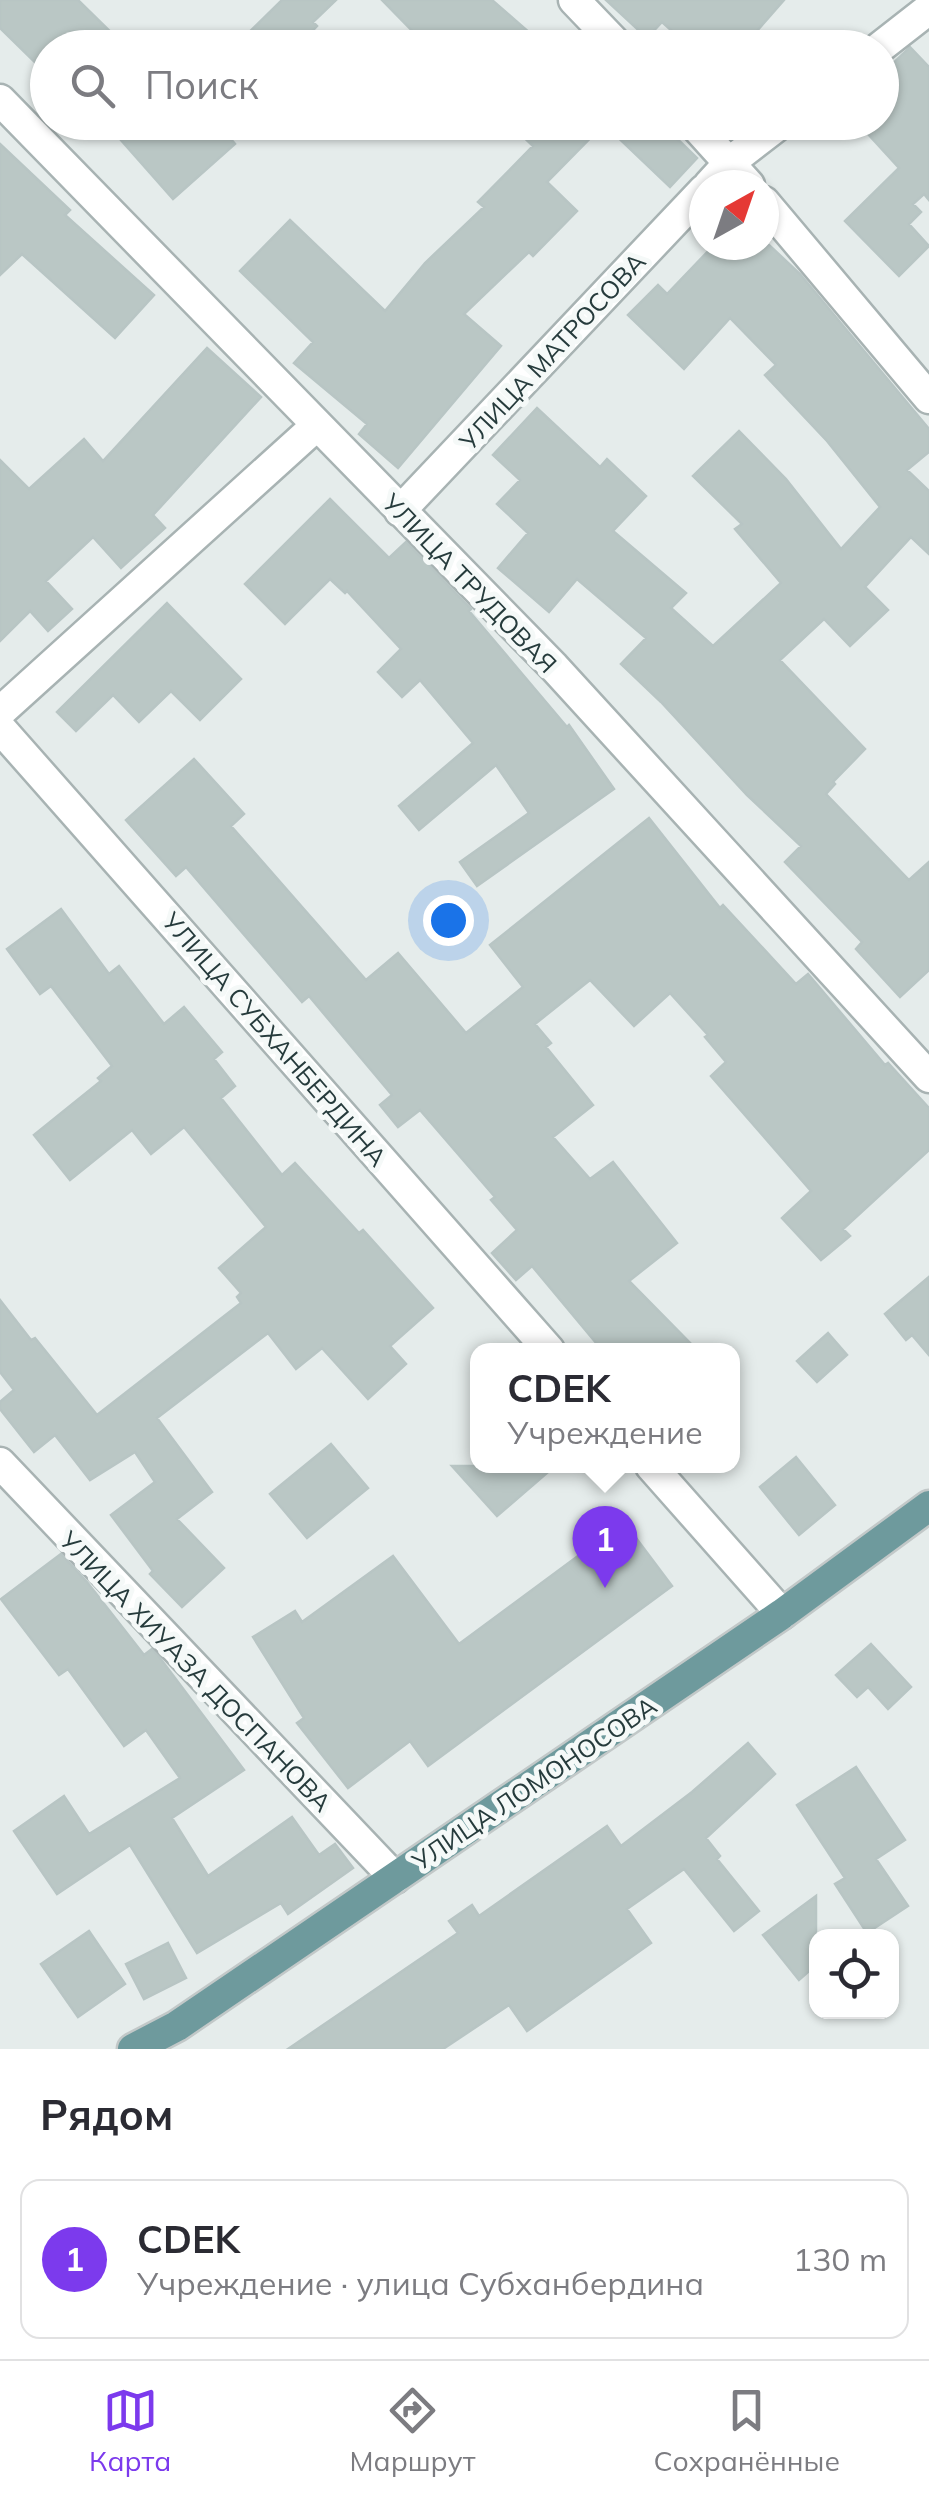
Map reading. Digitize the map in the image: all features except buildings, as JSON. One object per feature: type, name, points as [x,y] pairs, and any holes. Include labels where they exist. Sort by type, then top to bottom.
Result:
[{"type":"main road","name":"УЛИЦА ЛОМОНОСОВА","points":[[133,2049],[177,2026],[395,1878],[782,1614],[929,1506]]},
{"type":"street","points":[[574,0],[603,30]]},
{"type":"street","points":[[899,32],[929,8]]},
{"type":"street","name":"УЛИЦА ТРУДОВАЯ","points":[[0,100],[30,131]]},
{"type":"street","name":"УЛИЦА ТРУДОВАЯ","points":[[39,140],[554,667],[929,1077]]},
{"type":"street","points":[[709,140],[736,170]]},
{"type":"street","name":"УЛИЦА МАТРОСОВА","points":[[743,170],[767,140]]},
{"type":"street","name":"УЛИЦА МАТРОСОВА","points":[[400,511],[689,206]]},
{"type":"street","points":[[779,220],[929,398]]},
{"type":"street","points":[[0,712],[316,426]]},
{"type":"street","name":"УЛИЦА СУБХАНБЕРДИНА","points":[[0,728],[543,1343]]},
{"type":"street","name":"УЛИЦА ХИУАЗА ДОСПАНОВА","points":[[0,1463],[395,1878]]},
{"type":"street","points":[[656,1473],[782,1614]]},
{"type":"place","name":"CDEK","points":[[605,1588]]}]
